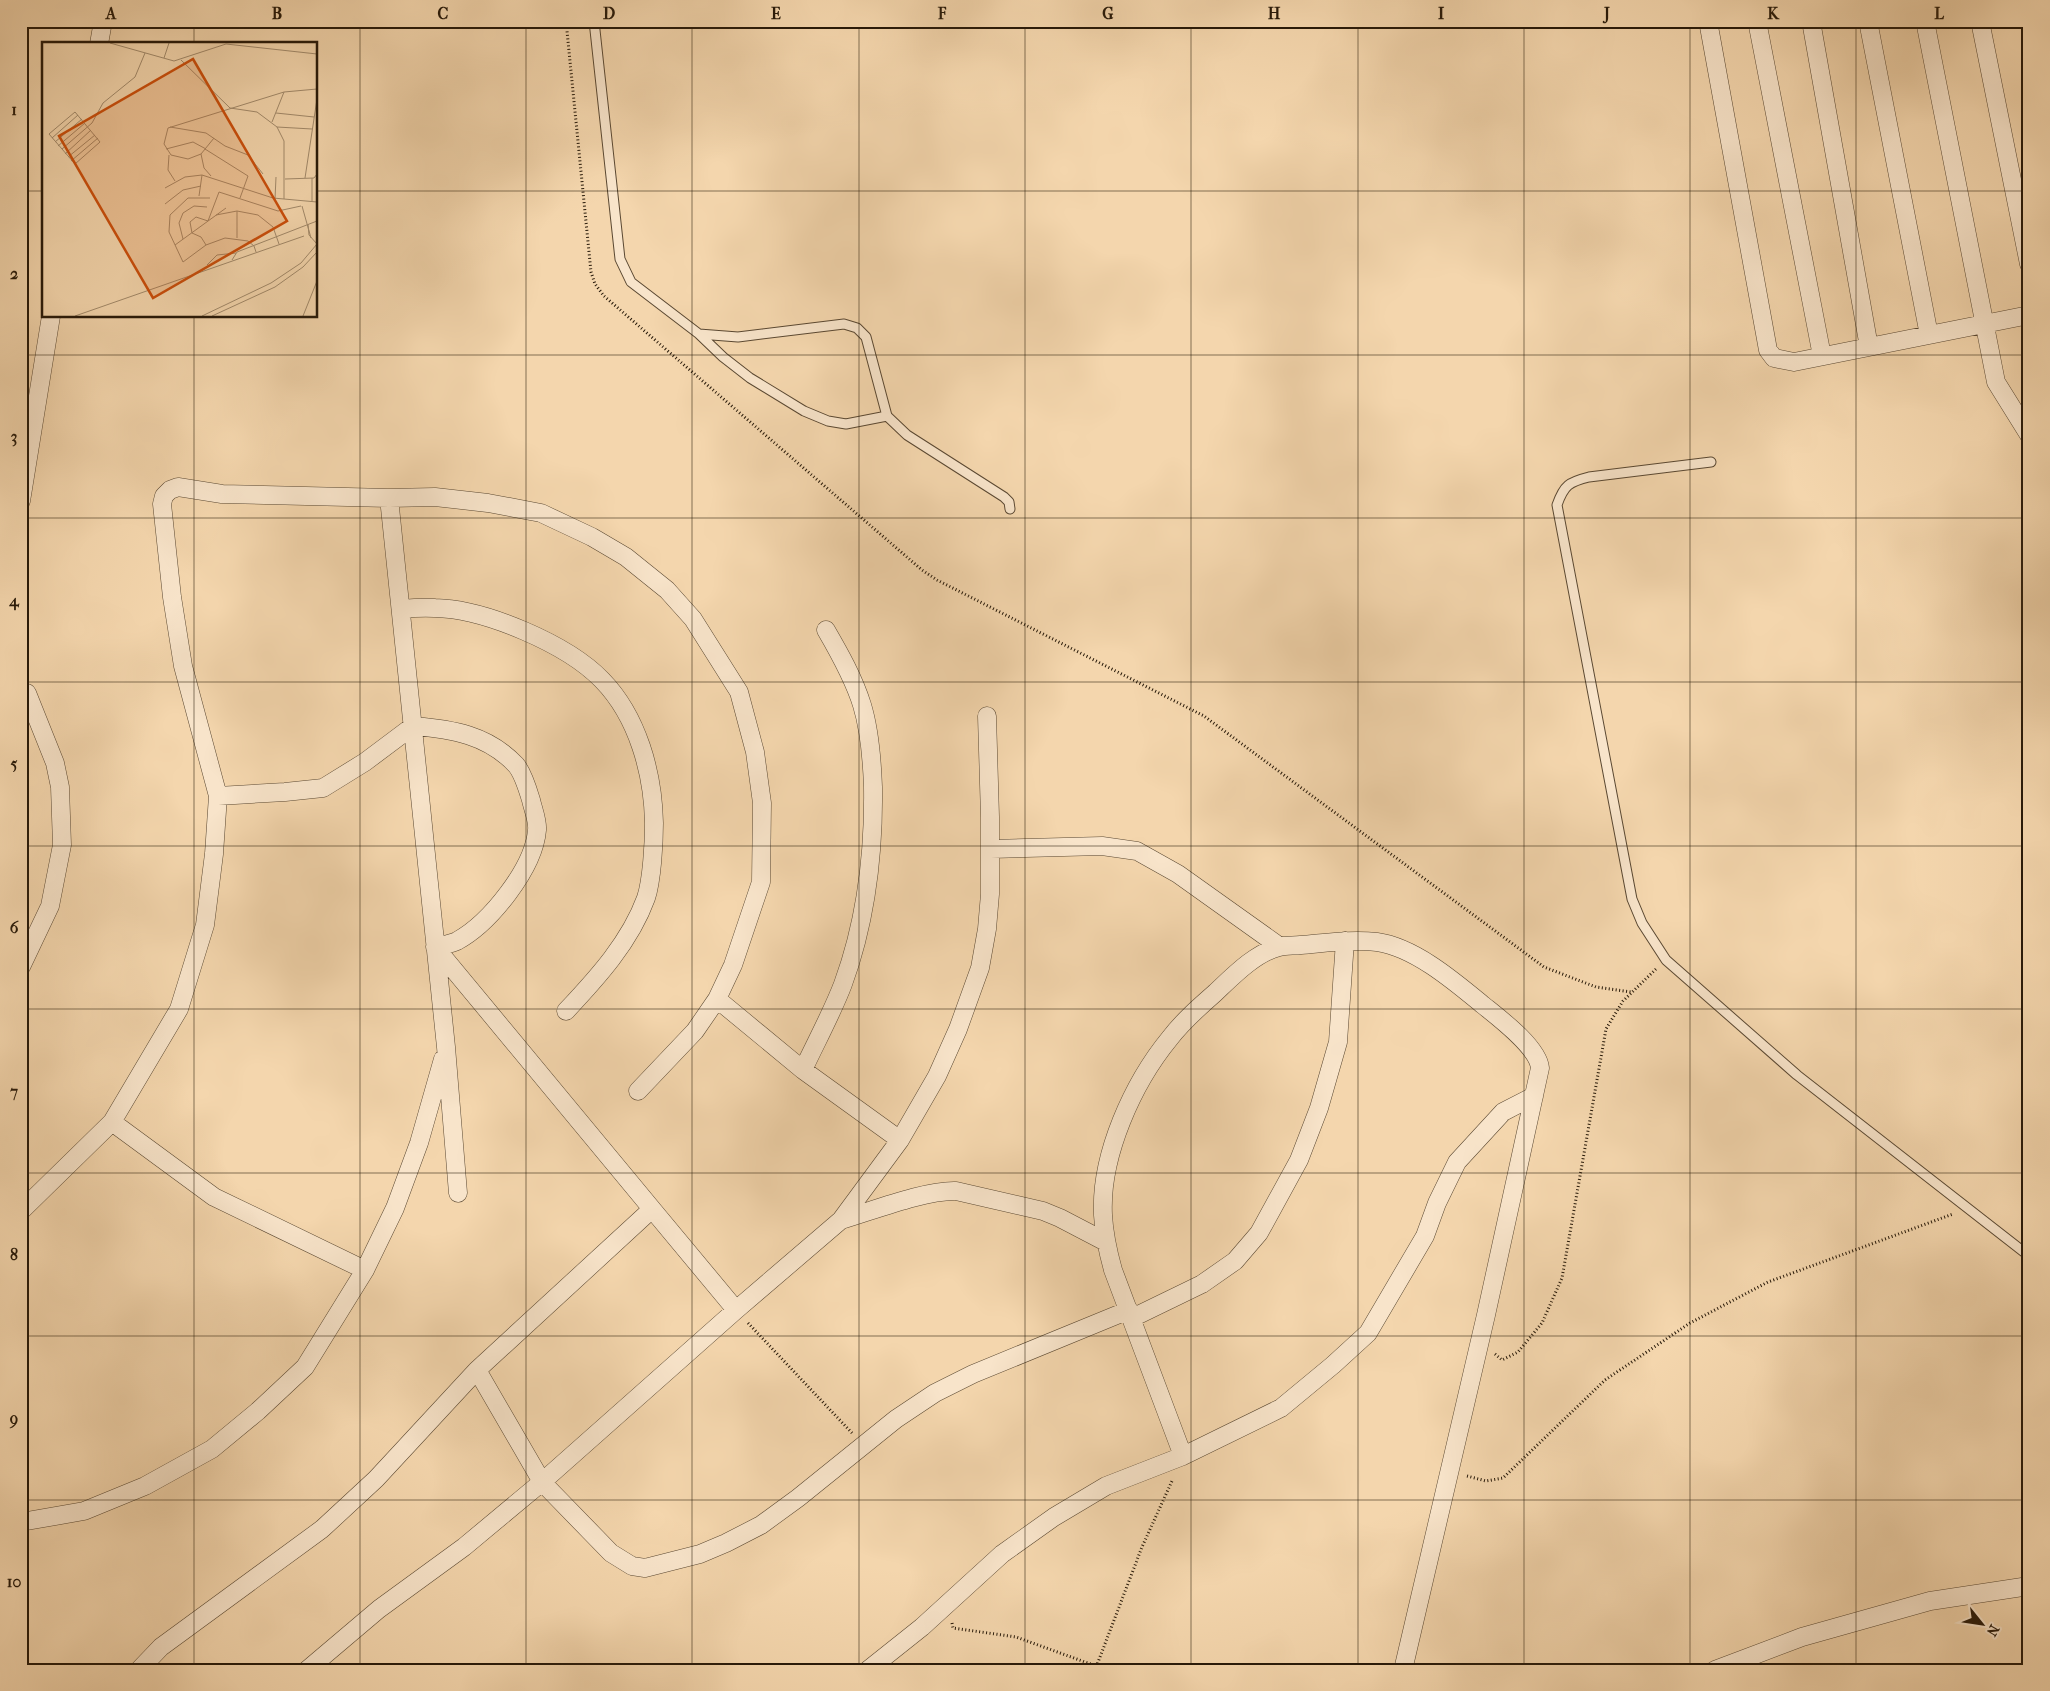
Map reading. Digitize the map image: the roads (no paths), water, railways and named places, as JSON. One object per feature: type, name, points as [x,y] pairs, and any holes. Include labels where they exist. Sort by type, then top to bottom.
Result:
[{"type":"street","points":[[99,42],[104,21]]},
{"type":"street","points":[[1708,21],[1768,350],[1774,358],[1794,362],[2029,315]]},
{"type":"street","points":[[1757,21],[1822,356]]},
{"type":"street","points":[[1811,21],[1869,347]]},
{"type":"street","points":[[1868,21],[1929,335]]},
{"type":"street","points":[[1925,21],[1996,382],[2029,435]]},
{"type":"street","points":[[1980,21],[2029,264]]},
{"type":"street","points":[[21,501],[51,318]]},
{"type":"street","points":[[21,1211],[112,1122],[179,1009],[205,925],[214,854],[218,796],[183,666],[171,588],[162,504],[164,496],[170,490],[178,487],[222,494],[389,498],[435,497],[488,503],[541,513],[592,537],[626,557],[667,590],[693,619],[738,692],[755,752],[762,803],[761,882],[733,965],[717,999],[695,1031],[638,1091]]},
{"type":"street","points":[[389,498],[446,1048],[458,1193]]},
{"type":"street","points":[[400,609],[436,608],[485,616],[530,633],[571,654],[602,680],[614,696],[625,711],[643,752],[653,798],[654,844],[646,897],[626,938],[598,978],[566,1011]]},
{"type":"street","points":[[803,1070],[842,985],[861,925],[870,876],[873,806],[872,755],[862,706],[850,673],[826,630]]},
{"type":"street","points":[[21,967],[50,906],[62,845],[60,787],[55,763],[27,693]]},
{"type":"street","points":[[307,1670],[378,1609],[464,1547],[542,1482],[736,1310],[841,1220],[900,1140],[937,1076],[958,1029],[980,968],[987,929],[991,850],[987,716]]},
{"type":"street","points":[[218,796],[323,788],[365,762],[413,726],[446,728],[471,735],[495,747],[518,766],[529,793],[537,829],[530,854],[516,882],[500,904],[474,930],[456,941],[435,947]]},
{"type":"street","points":[[991,850],[1102,846],[1137,851],[1178,874],[1279,946]]},
{"type":"street","points":[[477,1370],[542,1482],[611,1553],[632,1566],[645,1568],[700,1554],[726,1543],[761,1525],[903,1415],[935,1393],[955,1382],[1202,1284],[1235,1261],[1260,1232],[1299,1160],[1319,1108],[1338,1042],[1345,941]]},
{"type":"street","points":[[1183,1456],[1113,1270],[1106,1242],[1103,1214],[1109,1162],[1120,1128],[1141,1079],[1170,1037],[1188,1017],[1263,953],[1279,946],[1345,941],[1378,942],[1406,951],[1466,991],[1495,1015],[1536,1055],[1540,1068],[1480,1341],[1403,1670]]},
{"type":"street","points":[[435,947],[736,1310]]},
{"type":"street","points":[[717,999],[803,1070],[900,1140]]},
{"type":"street","points":[[21,1522],[84,1512],[145,1486],[212,1449],[258,1411],[304,1367],[365,1270],[395,1208],[419,1143],[446,1048]]},
{"type":"street","points":[[868,1670],[899,1647],[947,1606],[1002,1554],[1054,1517],[1106,1486],[1183,1456],[1281,1408],[1368,1333],[1425,1236],[1437,1203],[1457,1162],[1503,1112],[1534,1096]]},
{"type":"street","points":[[112,1122],[214,1197],[365,1270]]},
{"type":"street","points":[[841,1220],[912,1199],[946,1191],[956,1191],[1043,1211],[1106,1242]]},
{"type":"street","points":[[139,1670],[161,1647],[322,1529],[376,1479],[477,1370],[652,1209]]},
{"type":"street","points":[[1715,1670],[1802,1637],[1930,1601],[2029,1586]]},
{"type":"lane","points":[[594,21],[620,259],[631,282],[700,334],[723,357],[750,378],[804,412],[828,421],[846,424],[887,416]]},
{"type":"lane","points":[[700,334],[738,337],[844,324],[857,328],[866,337],[887,416],[908,435],[1004,497],[1009,502],[1010,509]]},
{"type":"lane","points":[[1711,462],[1589,477],[1572,481],[1561,494],[1557,505],[1632,899],[1642,923],[1666,960],[1797,1075],[2029,1256]]}]
